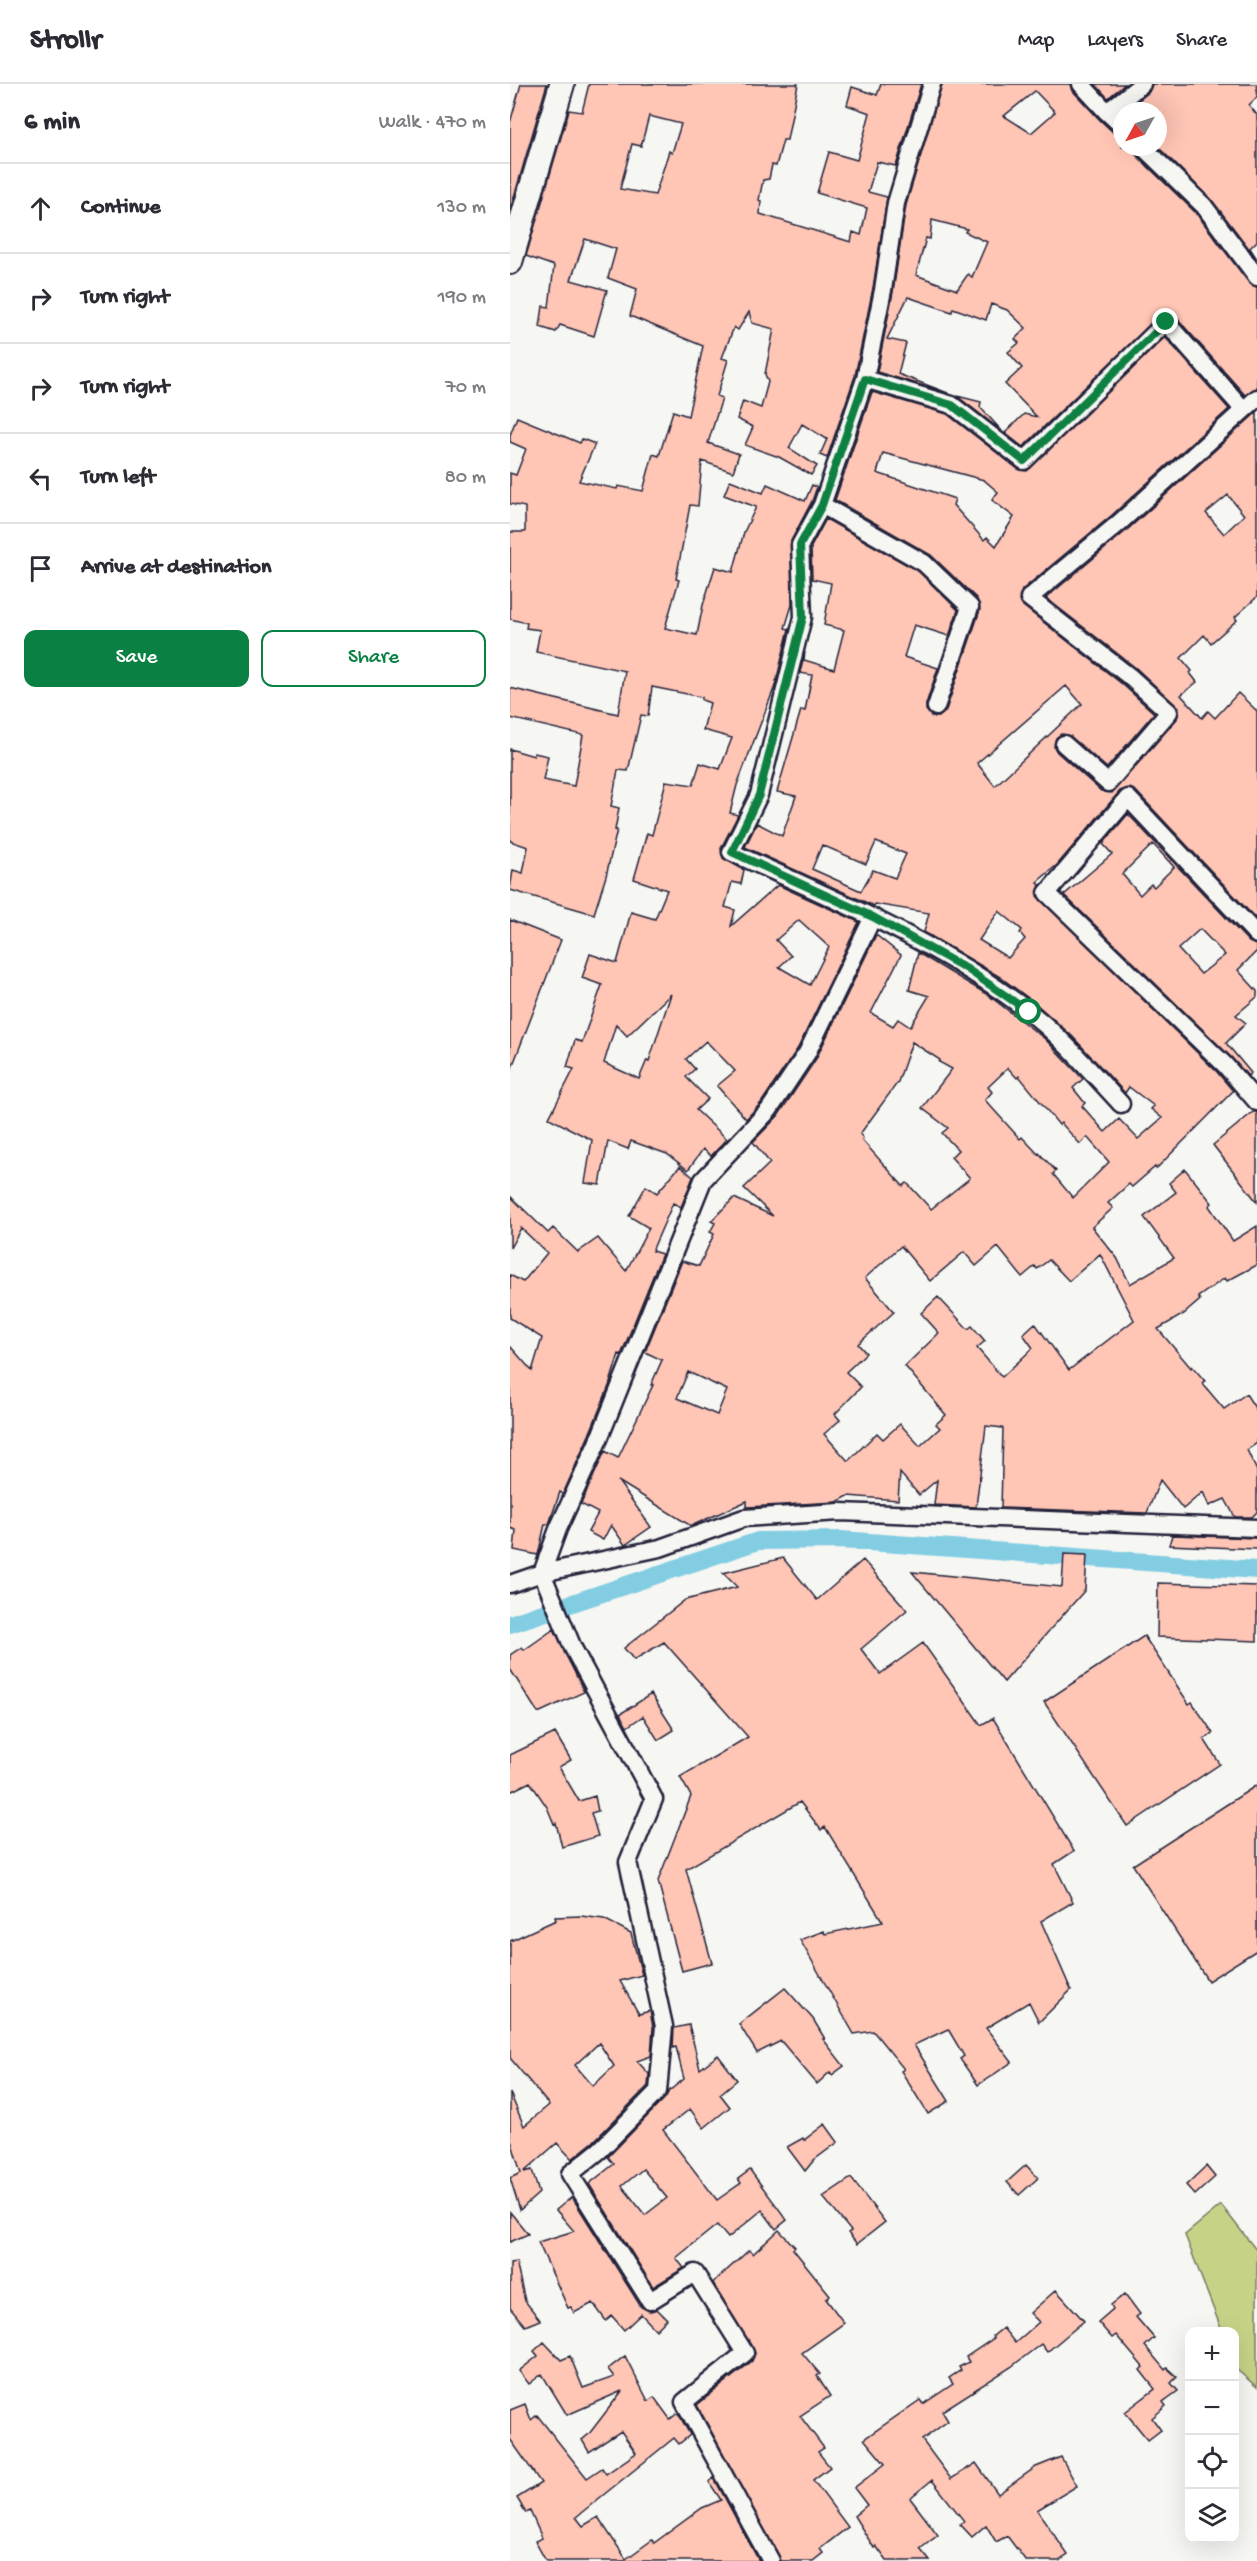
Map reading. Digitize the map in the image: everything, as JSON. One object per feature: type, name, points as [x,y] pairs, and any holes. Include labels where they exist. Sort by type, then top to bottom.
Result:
[{"type":"street","points":[[510,262],[562,84]]},
{"type":"street","points":[[932,84],[896,203],[883,290],[865,379],[822,505],[800,545],[803,617],[759,795],[732,852],[873,917],[967,969],[1029,1012],[1121,1104]]},
{"type":"street","points":[[1081,84],[1113,118]]},
{"type":"street","points":[[1107,112],[1142,84]]},
{"type":"street","points":[[1152,156],[1204,206],[1257,277]]},
{"type":"street","points":[[865,379],[952,405],[1024,461],[1166,322],[1243,409]]},
{"type":"street","points":[[1064,744],[1108,783],[1169,712],[1129,676],[1029,598],[1119,523],[1257,398]]},
{"type":"street","points":[[822,505],[924,563],[970,608],[936,707]]},
{"type":"street","points":[[1257,935],[1128,798],[1047,893],[1225,1065],[1257,1102]]},
{"type":"street","points":[[771,2561],[684,2402],[745,2353],[695,2273],[650,2301],[570,2174],[600,2150],[658,2091],[664,2026],[628,1862],[654,1799],[573,1648],[542,1573],[558,1529],[599,1439],[703,1180],[769,1110],[807,1053],[873,917]]},
{"type":"street","points":[[510,1584],[542,1573],[660,1548],[744,1518],[771,1515],[840,1512],[1257,1528]]},
{"type":"green space","points":[[1221,2205],[1257,2251],[1257,2387],[1239,2372],[1239,2327],[1220,2327],[1185,2235]]},
{"type":"building","points":[[521,84],[547,84],[510,211],[510,123]]},
{"type":"building","points":[[589,84],[798,84],[787,140],[783,140],[776,166],[772,165],[769,179],[763,180],[759,200],[761,201],[760,214],[851,242],[853,232],[861,235],[867,208],[817,193],[829,152],[857,160],[870,113],[847,105],[852,87],[877,95],[881,84],[921,84],[896,166],[877,162],[868,192],[887,197],[873,288],[855,376],[827,458],[820,455],[827,439],[802,424],[789,448],[817,466],[811,475],[779,457],[745,445],[753,427],[737,419],[743,401],[761,408],[768,382],[765,374],[774,329],[752,323],[749,312],[738,330],[734,327],[722,358],[728,360],[717,396],[722,398],[708,443],[739,454],[733,472],[702,461],[698,506],[690,505],[676,579],[679,580],[665,628],[697,635],[703,605],[715,567],[733,572],[744,532],[756,507],[724,495],[730,480],[763,493],[767,484],[805,501],[812,485],[817,487],[791,541],[792,605],[785,628],[789,629],[775,686],[737,785],[730,813],[738,815],[721,848],[723,858],[744,870],[741,884],[732,882],[725,907],[735,910],[731,926],[778,885],[859,922],[798,1048],[761,1103],[746,1119],[717,1086],[735,1071],[706,1041],[686,1059],[695,1069],[686,1077],[708,1099],[696,1110],[727,1139],[711,1156],[703,1149],[688,1170],[667,1154],[631,1141],[628,1149],[608,1141],[600,1185],[585,1183],[592,1140],[549,1118],[574,1069],[567,1067],[575,1040],[582,1042],[602,985],[582,978],[590,954],[617,963],[631,912],[655,919],[667,890],[634,879],[647,833],[652,835],[666,781],[693,785],[700,763],[720,769],[732,738],[703,730],[710,703],[702,700],[702,697],[652,687],[648,716],[641,715],[628,771],[618,770],[611,806],[619,808],[615,830],[617,830],[594,914],[510,890],[513,870],[523,873],[528,847],[510,841],[510,749],[534,756],[534,753],[548,756],[543,780],[574,786],[583,735],[510,718],[510,688],[618,714],[625,671],[536,652],[540,630],[526,628],[527,623],[510,619],[510,532],[525,532],[525,507],[510,504],[510,473],[516,475],[526,449],[510,442],[510,435],[517,417],[580,443],[582,439],[595,444],[579,481],[617,489],[618,486],[643,491],[653,454],[659,456],[673,411],[688,416],[703,346],[630,316],[637,289],[608,278],[616,249],[585,239],[571,280],[607,290],[594,336],[560,325],[556,332],[540,327],[543,306],[549,307],[554,266],[526,256],[569,110],[582,112]],"holes":[[[649,116],[681,124],[672,153],[669,151],[655,195],[620,189],[632,144],[641,146]],[[799,920],[829,947],[810,985],[779,967],[791,956],[776,940]],[[671,994],[649,1061],[647,1060],[639,1079],[604,1063],[616,1024],[627,1036]]]},
{"type":"building","points":[[942,84],[1071,84],[1073,91],[1113,132],[1113,156],[1137,156],[1196,213],[1249,283],[1257,287],[1257,388],[1245,395],[1174,315],[1163,312],[1023,447],[1005,433],[1024,414],[1037,417],[1005,384],[1022,368],[1008,352],[1019,343],[1015,339],[1026,328],[1007,310],[991,304],[986,320],[953,308],[952,312],[908,297],[887,339],[906,343],[898,374],[948,393],[877,372],[893,292],[906,205]],"holes":[[[1035,91],[1055,112],[1031,133],[1004,116]],[[932,220],[967,229],[965,232],[987,242],[972,277],[968,274],[957,290],[916,275],[926,238],[930,239]]]},
{"type":"building","points":[[1095,84],[1125,84],[1108,98]]},
{"type":"building","points":[[1152,84],[1257,84],[1257,97],[1249,105],[1257,115],[1257,241],[1250,248],[1257,259],[1211,199],[1167,156],[1167,102],[1136,102],[1149,92]]},
{"type":"building","points":[[1165,337],[1229,409],[1112,515],[1022,590],[1019,601],[1023,606],[1122,684],[1154,713],[1107,768],[1070,736],[1061,734],[1056,738],[1054,747],[1057,752],[1101,791],[1112,793],[1177,719],[1179,708],[1136,668],[1046,598],[1126,531],[1257,412],[1257,597],[1235,617],[1237,620],[1211,643],[1204,635],[1181,658],[1192,671],[1190,673],[1197,682],[1181,695],[1202,718],[1208,711],[1215,718],[1238,693],[1257,711],[1257,920],[1136,791],[1130,788],[1120,791],[1057,865],[1037,882],[1040,885],[1037,896],[1217,1072],[1233,1091],[1156,1169],[1155,1167],[1132,1187],[1129,1184],[1108,1203],[1113,1208],[1092,1227],[1117,1258],[1130,1284],[1174,1258],[1144,1217],[1176,1192],[1169,1183],[1185,1169],[1212,1203],[1209,1206],[1233,1241],[1257,1226],[1257,1265],[1227,1281],[1225,1278],[1198,1297],[1200,1300],[1184,1314],[1158,1329],[1205,1381],[1202,1383],[1224,1409],[1246,1394],[1257,1411],[1257,1443],[1247,1450],[1257,1471],[1257,1512],[1252,1517],[1235,1517],[1225,1499],[1209,1506],[1203,1492],[1183,1509],[1160,1480],[1147,1513],[1001,1508],[1003,1428],[986,1426],[976,1507],[934,1505],[937,1480],[919,1495],[900,1473],[898,1500],[848,1496],[837,1502],[747,1507],[747,1501],[691,1526],[618,1481],[651,1527],[625,1545],[611,1525],[603,1540],[588,1532],[598,1513],[581,1504],[605,1451],[618,1458],[653,1385],[651,1385],[662,1360],[645,1352],[682,1261],[699,1266],[714,1234],[710,1232],[715,1223],[711,1221],[734,1198],[773,1216],[744,1188],[770,1163],[753,1142],[778,1116],[816,1059],[876,935],[901,955],[871,1013],[893,1026],[898,1019],[910,1027],[929,996],[909,990],[918,953],[988,995],[1045,1039],[1083,1079],[1073,1088],[1085,1103],[1082,1106],[1105,1132],[1119,1119],[1138,1139],[1162,1118],[1151,1109],[1154,1106],[1129,1087],[1125,1093],[1072,1036],[1035,1003],[1000,977],[924,932],[929,913],[875,904],[874,906],[745,847],[757,823],[782,836],[796,796],[777,792],[801,710],[805,711],[812,675],[800,673],[805,652],[804,660],[834,669],[844,630],[824,625],[831,583],[812,579],[811,547],[826,519],[918,571],[958,610],[949,636],[914,625],[904,657],[938,668],[926,704],[926,710],[932,717],[939,717],[946,710],[980,610],[977,599],[931,555],[835,500],[872,392],[947,414],[1018,469],[1027,471]],"holes":[[[883,453],[984,480],[998,492],[992,500],[1014,517],[996,546],[987,537],[984,540],[953,505],[955,499],[877,473]],[[1228,495],[1244,515],[1224,534],[1206,513]],[[1066,686],[1082,704],[995,786],[977,763]],[[876,842],[906,854],[895,878],[873,870],[861,891],[812,869],[822,845],[866,864]],[[999,911],[1022,930],[1020,933],[1025,939],[1008,958],[979,940]],[[912,1042],[952,1069],[922,1108],[948,1128],[942,1133],[958,1150],[951,1157],[970,1178],[931,1209],[907,1183],[903,1186],[862,1140],[860,1134],[898,1082]],[[1008,1068],[1017,1078],[1019,1076],[1059,1125],[1061,1123],[1080,1144],[1087,1137],[1109,1162],[1073,1198],[1053,1174],[1056,1171],[1022,1137],[1020,1139],[985,1100],[992,1092],[988,1087]],[[901,1246],[930,1281],[964,1252],[976,1266],[998,1247],[1022,1277],[1035,1266],[1037,1269],[1049,1260],[1069,1281],[1100,1254],[1134,1320],[1069,1370],[1035,1323],[1023,1334],[1033,1348],[1002,1377],[977,1348],[985,1341],[972,1326],[968,1329],[938,1297],[921,1313],[939,1333],[905,1366],[946,1415],[936,1424],[940,1428],[920,1446],[900,1424],[883,1439],[877,1433],[848,1461],[824,1434],[840,1420],[835,1414],[861,1387],[846,1372],[866,1353],[858,1344],[894,1312],[865,1278]],[[688,1372],[727,1390],[717,1415],[677,1398]]]},
{"type":"building","points":[[957,396],[981,402],[980,407],[1002,431]]},
{"type":"building","points":[[1128,814],[1249,942],[1257,945],[1257,951],[1238,970],[1257,991],[1257,997],[1236,1015],[1246,1023],[1226,1043],[1251,1073],[1248,1076],[1064,895],[1112,854],[1103,844]],"holes":[[[1153,844],[1174,867],[1154,887],[1151,884],[1140,895],[1122,874]],[[1200,929],[1225,955],[1201,974],[1178,949]]]},
{"type":"building","points":[[510,920],[561,940],[511,1070],[510,1070]]},
{"type":"building","points":[[1253,1112],[1257,1112],[1257,1202],[1213,1145]]},
{"type":"building","points":[[680,1166],[693,1177],[681,1207],[673,1203],[652,1251],[662,1254],[621,1355],[619,1354],[589,1435],[563,1494],[560,1492],[549,1524],[545,1524],[538,1555],[514,1550],[516,1530],[510,1528],[510,1346],[532,1371],[542,1338],[510,1318],[510,1275],[523,1282],[547,1253],[521,1228],[510,1248],[510,1196],[548,1233],[553,1228],[578,1252],[598,1238],[626,1271],[649,1228],[629,1216],[646,1186],[657,1193]]},
{"type":"building","points":[[1172,1535],[1257,1538],[1257,1549],[1169,1545]]},
{"type":"building","points":[[1064,1554],[1087,1555],[1085,1590],[1004,1682],[912,1572],[1062,1587]]},
{"type":"building","points":[[783,1558],[817,1600],[863,1560],[907,1610],[861,1649],[880,1674],[923,1643],[981,1725],[993,1718],[1074,1851],[1054,1864],[1073,1902],[1041,1921],[1071,1990],[1039,2022],[1029,2002],[986,2028],[1012,2062],[978,2085],[960,2059],[964,2056],[948,2029],[914,2045],[949,2101],[928,2114],[901,2071],[904,2069],[873,2031],[854,2034],[800,1940],[824,1931],[825,1934],[883,1922],[825,1827],[821,1830],[800,1802],[686,1869],[712,1963],[682,1971],[658,1881],[691,1796],[680,1777],[748,1737],[664,1642],[634,1660],[624,1648],[685,1600],[737,1587],[723,1573]]},
{"type":"building","points":[[1158,1583],[1257,1586],[1257,1641],[1157,1637]]},
{"type":"building","points":[[554,1629],[584,1692],[538,1713],[510,1669],[510,1655],[522,1647],[524,1650]]},
{"type":"building","points":[[1144,1636],[1189,1704],[1192,1702],[1213,1733],[1204,1739],[1220,1764],[1127,1826],[1044,1702]]},
{"type":"building","points":[[651,1694],[674,1730],[658,1740],[643,1716],[627,1727],[620,1714]]},
{"type":"building","points":[[555,1733],[571,1760],[559,1767],[579,1801],[595,1796],[598,1811],[591,1813],[598,1836],[562,1847],[556,1823],[554,1824],[547,1807],[530,1782],[510,1792],[510,1755]]},
{"type":"building","points":[[1257,1785],[1257,1950],[1208,1981],[1133,1865]]},
{"type":"building","points":[[581,1916],[604,1919],[631,1933],[642,1975],[620,1981],[639,2014],[650,2011],[653,2027],[651,2056],[637,2061],[649,2074],[648,2086],[593,2142],[572,2159],[557,2143],[524,2172],[532,2170],[539,2193],[520,2210],[510,2178],[521,2173],[510,2137],[510,2093],[524,2126],[549,2105],[510,2058],[510,1941],[556,1920],[555,1917]],"holes":[[[599,2043],[614,2066],[593,2086],[575,2065]]]},
{"type":"building","points":[[785,1988],[813,2019],[825,2039],[823,2039],[844,2066],[832,2075],[830,2072],[817,2084],[781,2041],[757,2053],[739,2024]]},
{"type":"building","points":[[689,2025],[700,2069],[718,2055],[737,2080],[720,2094],[730,2107],[704,2128],[690,2109],[663,2130],[717,2200],[741,2183],[738,2179],[750,2170],[787,2220],[776,2229],[762,2210],[728,2238],[717,2225],[676,2258],[684,2268],[653,2287],[589,2184],[614,2164],[608,2157],[665,2098],[669,2091],[684,2079],[676,2047],[673,2048],[674,2028]],"holes":[[[643,2169],[667,2198],[645,2215],[622,2186]]]},
{"type":"building","points":[[825,2124],[838,2142],[814,2160],[805,2171],[787,2147],[803,2138],[804,2140]]},
{"type":"building","points":[[1026,2165],[1038,2178],[1019,2195],[1007,2182]]},
{"type":"building","points":[[1206,2166],[1215,2177],[1195,2195],[1186,2185]]},
{"type":"building","points":[[851,2178],[885,2222],[857,2244],[848,2233],[851,2231],[823,2197]]},
{"type":"building","points":[[572,2197],[641,2307],[650,2311],[657,2309],[667,2319],[656,2330],[641,2314],[624,2330],[612,2316],[606,2321],[593,2303],[574,2313],[571,2307],[568,2308],[538,2242],[574,2231],[556,2210]]},
{"type":"building","points":[[510,2212],[528,2234],[510,2242]]},
{"type":"building","points":[[779,2230],[795,2247],[793,2249],[830,2295],[826,2299],[844,2323],[802,2353],[820,2374],[817,2376],[830,2396],[800,2416],[824,2448],[818,2452],[830,2467],[813,2480],[848,2527],[820,2549],[823,2553],[813,2561],[781,2561],[697,2405],[752,2361],[755,2353],[713,2283],[749,2250],[753,2254]]},
{"type":"building","points":[[516,2262],[525,2301],[540,2320],[525,2326],[510,2308],[510,2263]]},
{"type":"building","points":[[1056,2290],[1084,2321],[1047,2352],[1041,2344],[1011,2367],[942,2411],[948,2421],[922,2440],[951,2479],[976,2463],[998,2494],[1036,2467],[1061,2457],[1077,2486],[1037,2510],[1068,2555],[1059,2561],[1026,2561],[1007,2536],[996,2542],[986,2525],[972,2537],[960,2524],[964,2521],[932,2480],[910,2498],[938,2535],[920,2549],[930,2561],[887,2561],[876,2546],[874,2548],[854,2516],[867,2505],[854,2488],[885,2464],[864,2439],[920,2400],[923,2404],[953,2384],[949,2378],[961,2370],[959,2367],[969,2362],[966,2357],[994,2338],[993,2336],[1003,2328],[1015,2343],[1039,2322],[1030,2313]]},
{"type":"building","points":[[1125,2294],[1140,2314],[1136,2317],[1154,2338],[1145,2346],[1165,2370],[1167,2368],[1177,2377],[1171,2383],[1178,2391],[1163,2402],[1166,2406],[1152,2418],[1161,2430],[1148,2440],[1125,2412],[1155,2389],[1140,2370],[1143,2367],[1116,2335],[1112,2338],[1098,2322],[1113,2309],[1111,2305]]},
{"type":"building","points":[[544,2342],[561,2360],[570,2356],[583,2388],[614,2377],[608,2369],[625,2356],[648,2401],[654,2397],[670,2419],[678,2413],[690,2435],[679,2444],[674,2438],[576,2517],[583,2526],[598,2517],[626,2559],[652,2540],[654,2543],[702,2508],[721,2500],[709,2482],[714,2478],[759,2561],[546,2561],[535,2541],[542,2538],[530,2511],[526,2513],[517,2498],[541,2483],[510,2439],[510,2410],[525,2404],[531,2420],[537,2415],[587,2478],[602,2468],[606,2474],[636,2453],[621,2431],[589,2452],[582,2440],[622,2391],[567,2415],[542,2374],[529,2384],[519,2371],[538,2356],[534,2351]]},
{"type":"waterway","points":[[510,1624],[758,1541],[841,1540],[1257,1570]]},
{"type":"route","points":[[1029,1012],[967,969],[873,917],[732,852],[759,795],[803,617],[800,545],[822,505],[865,379],[952,405],[1024,461],[1166,322]]}]
